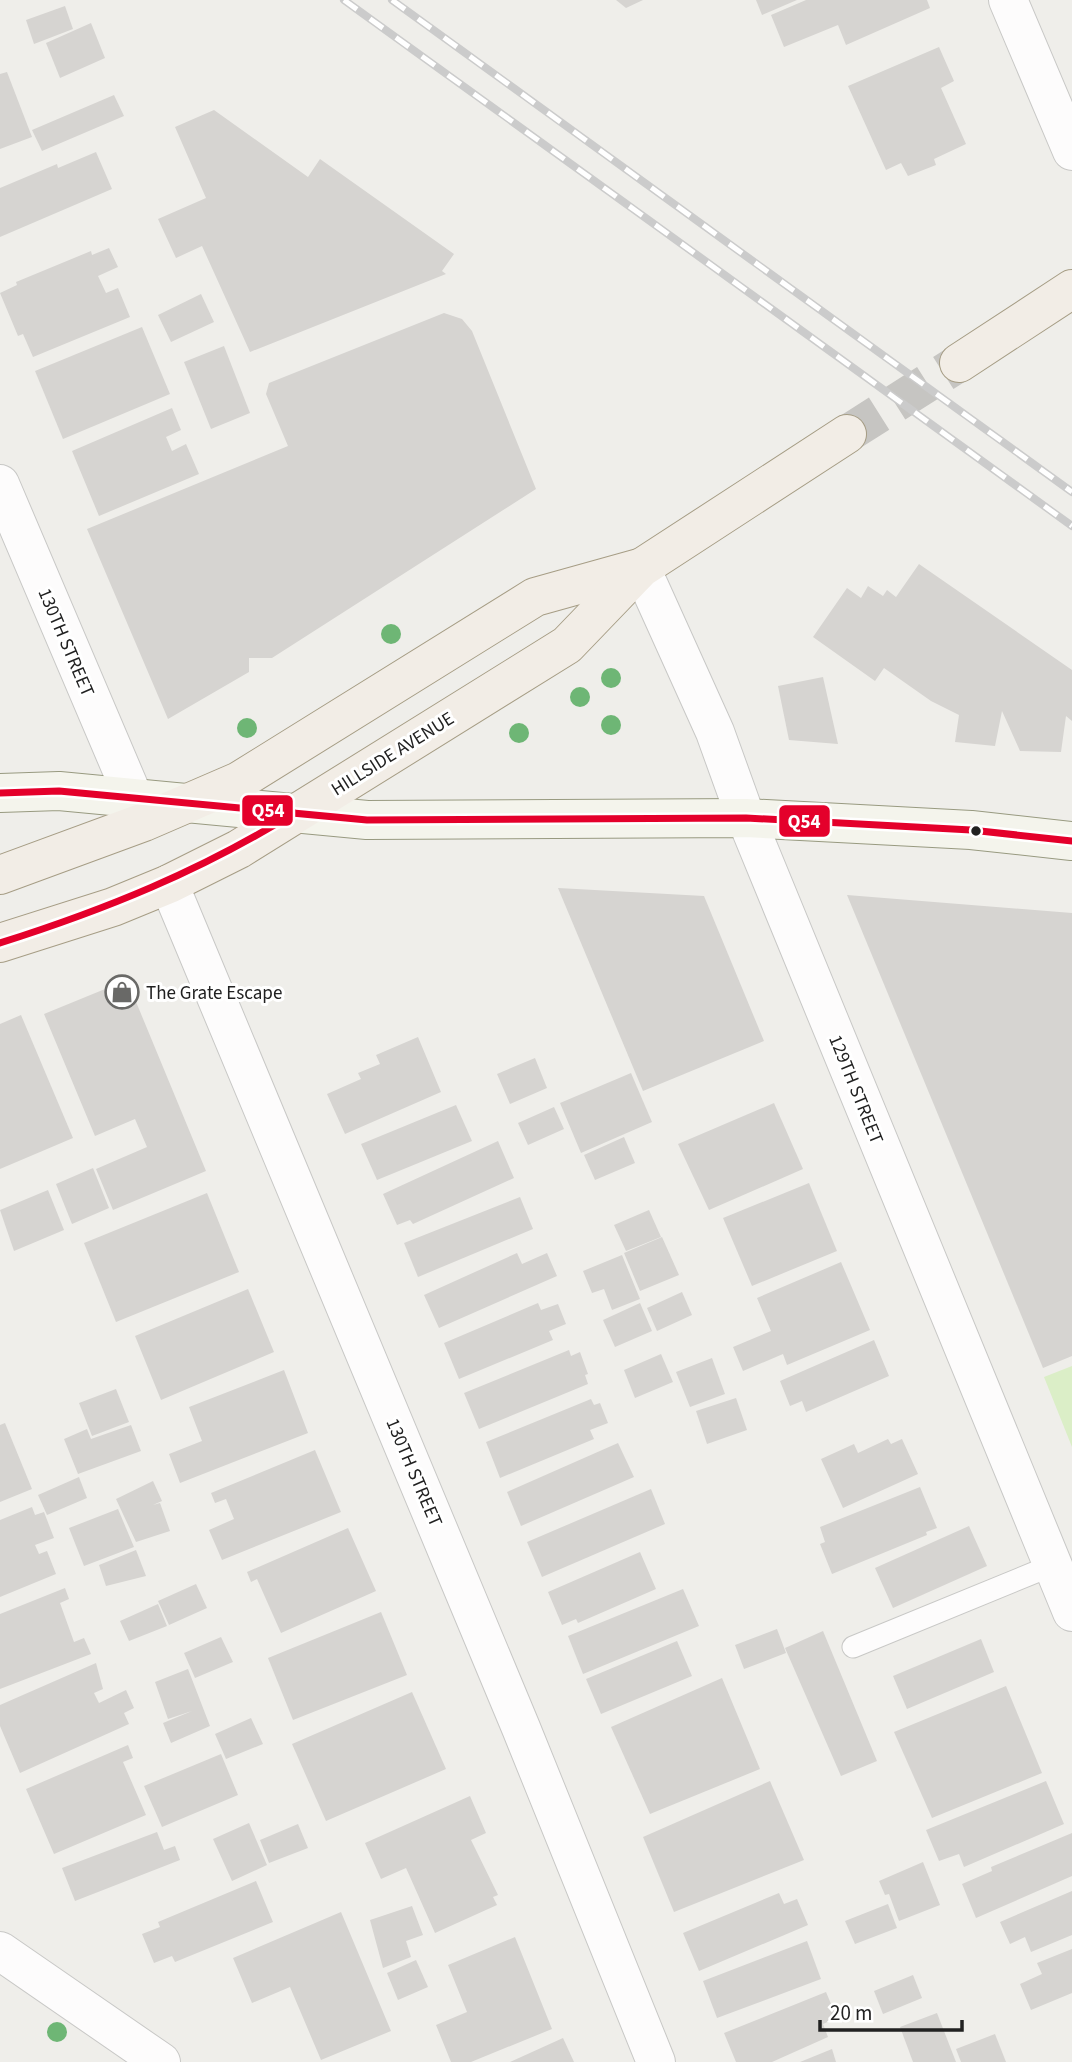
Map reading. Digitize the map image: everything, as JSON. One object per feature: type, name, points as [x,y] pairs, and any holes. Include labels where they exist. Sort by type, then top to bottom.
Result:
[{"type":"main road","points":[[959,363],[1072,289]]},
{"type":"main road","name":"HILLSIDE AVENUE","points":[[0,943],[113,907],[169,884],[239,849],[567,645],[641,568],[846,435]]},
{"type":"main road","name":"HILLSIDE AVENUE","points":[[0,875],[188,803],[270,764],[535,597],[641,568]]},
{"type":"main road","points":[[0,793],[59,791],[367,820],[746,818],[971,830],[1072,841]]},
{"type":"street","points":[[1009,0],[1072,151]]},
{"type":"street","name":"130TH STREET","points":[[0,484],[10,533],[135,800]]},
{"type":"street","name":"129TH STREET","points":[[641,568],[715,732],[746,818],[1072,1612]]},
{"type":"street","name":"130TH STREET","points":[[169,884],[521,1728],[656,2062]]},
{"type":"street","points":[[0,1951],[161,2062]]},
{"type":"lane","points":[[853,1647],[1052,1565]]},
{"type":"green space","points":[[1072,1366],[1072,1447],[1044,1377]]},
{"type":"building","points":[[616,0],[643,0],[626,8]]},
{"type":"building","points":[[756,0],[797,0],[762,15]]},
{"type":"building","points":[[806,0],[927,0],[930,8],[846,45],[838,25],[784,47],[771,15]]},
{"type":"building","points":[[65,6],[73,29],[34,44],[26,20]]},
{"type":"building","points":[[91,23],[105,58],[60,78],[46,43]]},
{"type":"building","points":[[939,47],[954,81],[941,88],[966,144],[934,159],[936,165],[908,176],[901,163],[886,170],[848,86]]},
{"type":"building","points":[[7,72],[32,137],[0,149],[0,74]]},
{"type":"building","points":[[114,95],[124,116],[42,151],[32,130]]},
{"type":"building","points":[[214,110],[308,177],[320,159],[454,254],[442,271],[446,274],[250,352],[202,246],[176,258],[158,219],[206,198],[175,127]]},
{"type":"building","points":[[96,152],[112,189],[0,237],[0,188],[57,164],[58,168]]},
{"type":"building","points":[[109,248],[118,267],[98,276],[106,293],[118,288],[130,317],[33,357],[23,334],[18,336],[0,293],[17,285],[16,282],[91,251],[92,255]]},
{"type":"building","points":[[201,294],[214,322],[171,342],[158,315]]},
{"type":"building","points":[[444,313],[462,319],[472,331],[536,489],[272,658],[249,658],[249,672],[168,719],[87,529],[288,446],[266,394],[269,383]]},
{"type":"building","points":[[142,327],[170,394],[63,439],[35,371]]},
{"type":"building","points":[[224,346],[250,413],[211,429],[184,362]]},
{"type":"building","points":[[172,408],[181,430],[166,437],[172,451],[186,444],[199,474],[99,516],[72,451]]},
{"type":"building","points":[[919,564],[1072,670],[1072,721],[1066,716],[1061,752],[1020,751],[1002,711],[995,746],[955,742],[959,715],[931,701],[884,668],[875,681],[813,637],[847,588],[861,598],[868,586],[883,596],[887,590],[896,597]]},
{"type":"building","points":[[823,677],[838,744],[789,740],[778,686]]},
{"type":"building","points":[[558,888],[704,896],[764,1041],[643,1091]]},
{"type":"building","points":[[847,895],[1072,913],[1072,1356],[1043,1368]]},
{"type":"building","points":[[127,980],[206,1171],[113,1210],[96,1169],[147,1147],[135,1119],[95,1136],[44,1014]]},
{"type":"building","points":[[21,1015],[73,1138],[0,1169],[0,1024]]},
{"type":"building","points":[[418,1037],[441,1092],[345,1134],[327,1094],[361,1079],[358,1073],[380,1064],[376,1055]]},
{"type":"building","points":[[535,1058],[547,1088],[510,1104],[497,1074]]},
{"type":"building","points":[[631,1073],[652,1122],[581,1153],[560,1103]]},
{"type":"building","points":[[774,1103],[803,1169],[709,1210],[678,1144]]},
{"type":"building","points":[[456,1105],[472,1141],[377,1180],[361,1144]]},
{"type":"building","points":[[554,1107],[564,1129],[528,1145],[518,1123]]},
{"type":"building","points":[[624,1137],[635,1163],[595,1180],[584,1155]]},
{"type":"building","points":[[498,1141],[514,1178],[413,1224],[410,1220],[397,1225],[383,1194]]},
{"type":"building","points":[[93,1168],[109,1208],[72,1224],[56,1184]]},
{"type":"building","points":[[809,1183],[837,1251],[752,1286],[723,1218]]},
{"type":"building","points":[[48,1190],[64,1230],[14,1251],[0,1210]]},
{"type":"building","points":[[207,1193],[239,1272],[116,1322],[84,1243]]},
{"type":"building","points":[[520,1197],[533,1229],[418,1277],[404,1243]]},
{"type":"building","points":[[649,1210],[661,1237],[626,1251],[614,1225]]},
{"type":"building","points":[[662,1237],[679,1275],[640,1291],[624,1253]]},
{"type":"building","points":[[517,1253],[522,1264],[547,1253],[557,1276],[439,1328],[424,1295]]},
{"type":"building","points":[[622,1255],[640,1299],[612,1310],[604,1289],[592,1293],[583,1271]]},
{"type":"building","points":[[841,1262],[870,1330],[787,1365],[783,1354],[743,1371],[733,1347],[771,1331],[757,1298]]},
{"type":"building","points":[[248,1289],[274,1352],[161,1400],[135,1336]]},
{"type":"building","points":[[682,1292],[692,1315],[657,1331],[647,1308]]},
{"type":"building","points":[[538,1303],[541,1310],[558,1304],[566,1324],[549,1331],[553,1340],[459,1379],[444,1343]]},
{"type":"building","points":[[640,1303],[652,1331],[615,1347],[603,1320]]},
{"type":"building","points":[[874,1340],[889,1376],[806,1412],[802,1401],[790,1406],[780,1381]]},
{"type":"building","points":[[569,1350],[571,1356],[580,1352],[588,1374],[585,1375],[588,1384],[479,1429],[464,1393]]},
{"type":"building","points":[[661,1354],[673,1382],[635,1398],[624,1370]]},
{"type":"building","points":[[712,1358],[725,1394],[690,1407],[676,1372]]},
{"type":"building","points":[[284,1370],[308,1433],[180,1483],[169,1454],[202,1441],[189,1407]]},
{"type":"building","points":[[116,1389],[129,1422],[92,1436],[79,1403]]},
{"type":"building","points":[[736,1398],[747,1430],[707,1444],[696,1411]]},
{"type":"building","points":[[591,1399],[594,1405],[600,1403],[608,1423],[590,1430],[594,1439],[500,1478],[486,1442]]},
{"type":"building","points":[[5,1423],[32,1489],[0,1502],[0,1425]]},
{"type":"building","points":[[131,1425],[141,1451],[78,1474],[64,1439],[87,1429],[91,1439]]},
{"type":"building","points":[[888,1439],[891,1444],[902,1439],[918,1474],[843,1508],[821,1459],[854,1444],[858,1453]]},
{"type":"building","points":[[618,1443],[634,1477],[521,1526],[507,1492]]},
{"type":"building","points":[[315,1450],[341,1512],[222,1560],[209,1530],[234,1519],[226,1499],[215,1503],[211,1493]]},
{"type":"building","points":[[79,1477],[87,1498],[47,1515],[38,1495]]},
{"type":"building","points":[[153,1481],[162,1501],[153,1505],[160,1503],[170,1531],[136,1542],[116,1499]]},
{"type":"building","points":[[920,1487],[937,1528],[926,1532],[927,1535],[832,1574],[820,1544],[825,1542],[820,1527]]},
{"type":"building","points":[[651,1489],[665,1524],[542,1577],[527,1542]]},
{"type":"building","points":[[32,1507],[35,1515],[44,1512],[54,1538],[35,1545],[39,1554],[47,1551],[56,1574],[0,1597],[0,1520]]},
{"type":"building","points":[[118,1509],[134,1547],[84,1566],[69,1528]]},
{"type":"building","points":[[969,1526],[987,1566],[893,1608],[875,1568]]},
{"type":"building","points":[[348,1528],[376,1591],[281,1633],[257,1579],[251,1582],[247,1572]]},
{"type":"building","points":[[136,1550],[146,1576],[106,1586],[99,1565]]},
{"type":"building","points":[[640,1552],[656,1589],[578,1623],[576,1619],[562,1625],[548,1592]]},
{"type":"building","points":[[196,1584],[207,1608],[169,1625],[158,1601]]},
{"type":"building","points":[[65,1588],[69,1599],[60,1603],[74,1642],[84,1638],[91,1654],[0,1689],[0,1614]]},
{"type":"building","points":[[683,1589],[699,1626],[583,1674],[568,1636]]},
{"type":"building","points":[[158,1604],[167,1626],[129,1641],[120,1621]]},
{"type":"building","points":[[381,1612],[407,1675],[293,1720],[268,1658]]},
{"type":"building","points":[[777,1629],[786,1653],[744,1669],[735,1645]]},
{"type":"building","points":[[823,1631],[877,1761],[841,1776],[785,1648]]},
{"type":"building","points":[[221,1637],[233,1662],[195,1678],[184,1653]]},
{"type":"building","points":[[981,1639],[994,1672],[907,1709],[893,1676]]},
{"type":"building","points":[[677,1641],[692,1676],[601,1714],[586,1679]]},
{"type":"building","points":[[96,1663],[103,1689],[94,1693],[99,1703],[126,1690],[134,1708],[124,1713],[129,1724],[20,1773],[0,1726],[0,1705]]},
{"type":"building","points":[[188,1669],[210,1726],[171,1743],[163,1723],[192,1711],[168,1719],[155,1682]]},
{"type":"building","points":[[722,1678],[760,1769],[650,1814],[611,1727]]},
{"type":"building","points":[[1006,1686],[1042,1773],[932,1818],[894,1732]]},
{"type":"building","points":[[412,1692],[446,1769],[326,1821],[292,1744]]},
{"type":"building","points":[[251,1718],[263,1744],[226,1759],[215,1734]]},
{"type":"building","points":[[128,1745],[133,1758],[123,1762],[146,1815],[54,1854],[26,1789]]},
{"type":"building","points":[[221,1754],[238,1795],[162,1827],[144,1786]]},
{"type":"building","points":[[770,1781],[804,1860],[674,1912],[643,1837]]},
{"type":"building","points":[[1046,1781],[1064,1824],[964,1867],[959,1854],[939,1861],[926,1830]]},
{"type":"building","points":[[470,1796],[486,1833],[471,1840],[498,1895],[493,1897],[497,1905],[435,1933],[406,1868],[381,1879],[365,1843]]},
{"type":"building","points":[[249,1823],[267,1865],[232,1881],[213,1839]]},
{"type":"building","points":[[298,1824],[308,1848],[269,1863],[260,1840]]},
{"type":"building","points":[[157,1832],[164,1850],[175,1846],[180,1860],[75,1901],[62,1868]]},
{"type":"building","points":[[1072,1833],[1072,1876],[976,1918],[962,1884],[992,1871],[991,1867]]},
{"type":"building","points":[[923,1862],[940,1905],[899,1921],[889,1894],[885,1895],[879,1881]]},
{"type":"building","points":[[256,1881],[273,1922],[175,1962],[172,1956],[154,1963],[142,1934],[160,1927],[158,1922]]},
{"type":"building","points":[[1072,1891],[1072,1935],[1031,1952],[1025,1937],[1010,1944],[1000,1922]]},
{"type":"building","points":[[779,1893],[784,1904],[797,1899],[808,1925],[699,1971],[683,1933]]},
{"type":"building","points":[[888,1904],[897,1928],[855,1944],[845,1921]]},
{"type":"building","points":[[412,1906],[423,1935],[406,1941],[411,1957],[383,1968],[370,1920]]},
{"type":"building","points":[[341,1912],[391,2031],[321,2060],[290,1987],[252,2003],[233,1958]]},
{"type":"building","points":[[515,1937],[552,2029],[471,2062],[451,2062],[436,2025],[467,2012],[448,1965]]},
{"type":"building","points":[[807,1941],[821,1979],[717,2018],[703,1981]]},
{"type":"building","points":[[1072,1949],[1072,1993],[1031,2010],[1020,1984],[1042,1974],[1037,1963]]},
{"type":"building","points":[[416,1960],[428,1987],[398,2000],[387,1973]]},
{"type":"building","points":[[913,1975],[922,1998],[883,2014],[874,1991]]},
{"type":"building","points":[[826,1992],[837,2018],[823,2024],[828,2037],[772,2062],[736,2062],[724,2033]]},
{"type":"building","points":[[937,2013],[956,2062],[913,2062],[900,2027]]},
{"type":"building","points":[[995,2034],[1006,2062],[961,2062],[956,2049]]},
{"type":"building","points":[[563,2038],[574,2062],[510,2062]]},
{"type":"building","points":[[832,2049],[836,2062],[800,2062]]},
{"type":"tunnel","points":[[847,434],[959,363]]},
{"type":"railway","points":[[344,0],[1072,526]]},
{"type":"railway","points":[[392,0],[1072,492]]},
{"type":"transit line","name":"Q54","points":[[0,793],[59,791],[367,820],[746,818],[971,830],[1072,841]]},
{"type":"transit line","name":"Q54","points":[[0,943],[114,903],[188,871],[294,813]]},
{"type":"place","name":"The Grate Escape","points":[[122,992]]}]
